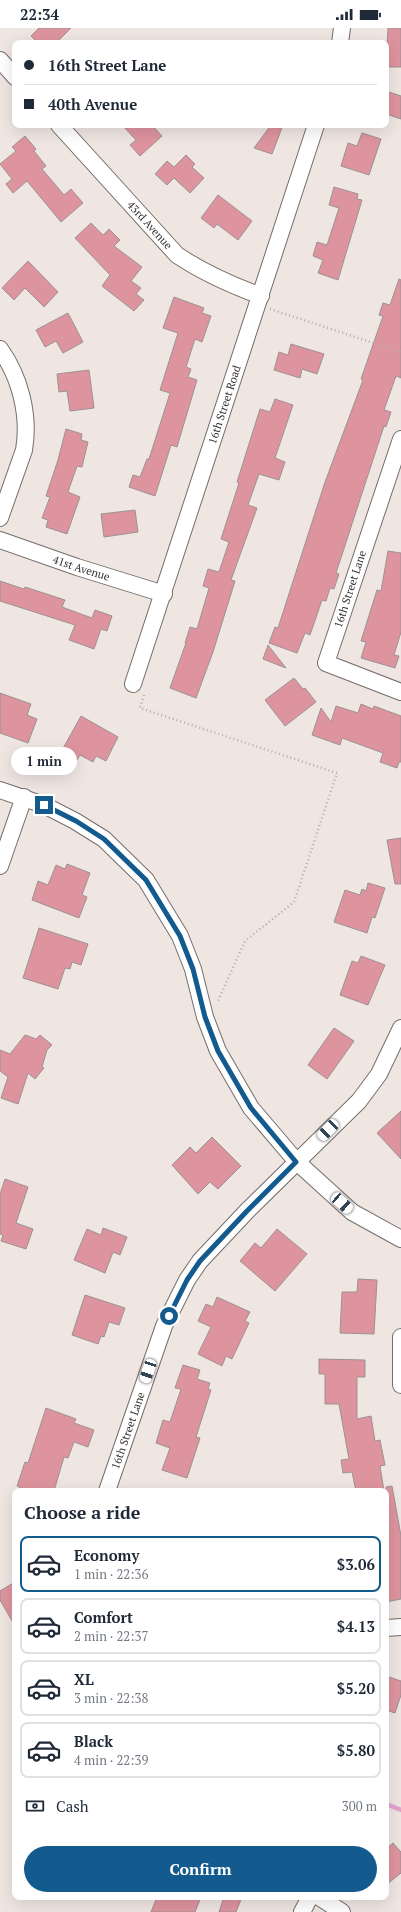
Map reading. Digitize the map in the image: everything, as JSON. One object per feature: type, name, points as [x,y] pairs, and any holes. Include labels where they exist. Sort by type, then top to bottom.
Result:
[{"type":"street","points":[[340,40],[342,28]]},
{"type":"street","points":[[0,60],[12,74]]},
{"type":"street","name":"43rd Avenue","points":[[62,128],[177,255],[200,270],[260,301]]},
{"type":"street","name":"16th Street Road","points":[[133,684],[260,301],[315,128]]},
{"type":"street","points":[[0,349],[16,378],[23,403],[25,439],[24,450],[0,518]]},
{"type":"street","name":"16th Street Lane","points":[[401,439],[326,663],[401,692]]},
{"type":"street","name":"41st Avenue","points":[[0,540],[77,567],[164,594]]},
{"type":"street","points":[[0,790],[44,805],[63,814],[104,839],[146,880],[180,936],[193,969],[205,1017],[218,1051],[251,1108],[296,1162],[352,1212],[401,1239]]},
{"type":"street","points":[[0,866],[24,797]]},
{"type":"street","name":"16th Street Lane","points":[[108,1488],[164,1326],[187,1280],[200,1261],[247,1211],[359,1101],[380,1074],[401,1028]]},
{"type":"street","points":[[401,1336],[401,1385]]},
{"type":"street","points":[[389,1628],[401,1626]]},
{"type":"street","points":[[302,1912],[308,1900]]},
{"type":"street","points":[[324,1900],[342,1912]]},
{"type":"path","points":[[260,301],[401,352]]},
{"type":"path","points":[[133,684],[146,689],[140,708],[337,773],[294,902],[245,941],[216,1005],[205,1017]]},
{"type":"building","points":[[39,28],[71,28],[59,40],[35,40],[31,36]]},
{"type":"building","points":[[388,28],[401,28],[401,67],[389,67],[389,40],[387,40]]},
{"type":"building","points":[[389,92],[401,96],[401,119],[389,115]]},
{"type":"building","points":[[125,128],[155,128],[162,136],[140,156],[130,145],[136,140]]},
{"type":"building","points":[[269,128],[282,128],[272,154],[254,148]]},
{"type":"building","points":[[362,133],[381,139],[369,175],[341,166],[348,143],[357,146]]},
{"type":"building","points":[[25,136],[36,149],[34,151],[46,166],[42,169],[64,195],[71,189],[83,203],[61,222],[27,181],[13,193],[6,184],[12,179],[0,164],[16,151],[12,147]]},
{"type":"building","points":[[186,155],[195,164],[192,167],[204,178],[190,193],[174,178],[167,185],[155,174],[167,161],[174,167]]},
{"type":"building","points":[[334,187],[358,194],[357,199],[362,200],[338,280],[318,273],[323,260],[313,256],[317,242],[327,245],[339,208],[329,205]]},
{"type":"building","points":[[218,195],[252,221],[238,240],[217,224],[214,228],[201,218]]},
{"type":"building","points":[[91,223],[103,235],[109,229],[120,240],[114,246],[142,267],[131,281],[141,288],[136,294],[144,300],[134,311],[102,286],[110,275],[75,238]]},
{"type":"building","points":[[28,261],[58,292],[44,307],[25,288],[14,300],[2,288]]},
{"type":"building","points":[[399,279],[401,280],[401,378],[396,376],[384,410],[391,412],[386,427],[384,426],[336,573],[339,574],[334,589],[330,588],[326,601],[322,600],[310,635],[305,633],[297,653],[269,643],[275,627],[278,628],[325,482],[363,380],[361,379],[383,316],[379,315],[383,303],[390,305]]},
{"type":"building","points":[[174,297],[204,308],[202,313],[211,316],[202,342],[195,339],[186,367],[191,369],[188,377],[197,380],[177,447],[171,445],[155,496],[129,487],[133,475],[140,477],[147,459],[149,459],[170,393],[160,390],[178,333],[163,328]]},
{"type":"building","points":[[68,313],[83,342],[63,353],[56,341],[45,347],[36,330]]},
{"type":"building","points":[[291,344],[324,354],[317,374],[302,369],[300,378],[274,370],[279,352],[288,355]]},
{"type":"building","points":[[89,370],[94,408],[70,411],[67,391],[59,392],[57,374]]},
{"type":"building","points":[[275,399],[293,405],[275,458],[285,462],[279,480],[259,474],[248,505],[257,508],[231,580],[235,581],[213,652],[196,698],[170,688],[190,627],[197,629],[209,588],[203,586],[208,569],[219,572],[229,542],[221,539],[260,409],[270,412]]},
{"type":"building","points":[[66,429],[82,434],[81,440],[88,442],[82,467],[77,466],[68,492],[80,497],[67,534],[46,527],[48,520],[42,518],[50,497],[46,496],[58,460]]},
{"type":"building","points":[[135,510],[138,532],[104,537],[101,514]]},
{"type":"building","points":[[388,551],[401,553],[401,632],[394,655],[399,656],[395,668],[361,658],[366,642],[361,641],[377,590],[381,591]]},
{"type":"building","points":[[0,581],[24,589],[25,587],[65,600],[62,607],[92,618],[95,610],[112,616],[107,631],[101,629],[94,649],[69,640],[75,625],[0,601]]},
{"type":"building","points":[[268,645],[286,668],[263,659]]},
{"type":"building","points":[[294,678],[303,689],[305,688],[316,702],[285,726],[265,700]]},
{"type":"building","points":[[0,693],[31,704],[27,715],[37,719],[28,743],[0,733]]},
{"type":"building","points":[[361,704],[373,709],[374,706],[401,716],[401,762],[399,762],[397,768],[380,762],[383,753],[342,738],[340,745],[312,735],[321,708],[331,722],[336,706],[358,713]]},
{"type":"building","points":[[81,716],[118,737],[106,761],[96,756],[93,762],[80,755],[77,760],[61,752]]},
{"type":"building","points":[[401,838],[401,884],[395,884],[387,840]]},
{"type":"building","points":[[67,864],[90,873],[82,895],[87,897],[79,918],[32,900],[38,881],[48,885],[56,865],[65,869]]},
{"type":"building","points":[[368,883],[385,888],[375,918],[372,917],[367,933],[334,922],[345,890],[360,895],[362,889],[366,891]]},
{"type":"building","points":[[39,928],[88,944],[81,965],[72,962],[70,969],[65,968],[58,989],[23,978]]},
{"type":"building","points":[[361,956],[385,965],[368,1005],[340,995],[352,961],[358,963]]},
{"type":"building","points":[[334,1028],[354,1041],[327,1079],[308,1065]]},
{"type":"building","points":[[25,1035],[36,1039],[40,1035],[52,1045],[47,1050],[42,1067],[44,1068],[35,1079],[28,1073],[18,1104],[1,1098],[8,1077],[0,1071],[0,1050],[10,1054]]},
{"type":"building","points":[[401,1111],[401,1159],[377,1133]]},
{"type":"building","points":[[212,1137],[241,1166],[218,1189],[210,1182],[198,1194],[172,1165],[190,1147],[196,1153]]},
{"type":"building","points":[[5,1179],[28,1187],[16,1223],[33,1229],[26,1249],[1,1241],[3,1235],[0,1234],[0,1194]]},
{"type":"building","points":[[103,1228],[127,1237],[120,1255],[113,1252],[105,1273],[74,1260],[87,1229],[101,1235]]},
{"type":"building","points":[[277,1229],[307,1254],[275,1291],[240,1261],[255,1243],[261,1248]]},
{"type":"building","points":[[358,1279],[377,1280],[374,1334],[340,1333],[342,1292],[357,1292]]},
{"type":"building","points":[[85,1295],[125,1308],[119,1325],[109,1322],[104,1337],[101,1336],[98,1344],[72,1335]]},
{"type":"building","points":[[217,1297],[250,1312],[245,1321],[249,1323],[232,1359],[226,1356],[222,1366],[198,1354],[211,1327],[198,1321],[206,1304],[213,1307]]},
{"type":"building","points":[[319,1359],[365,1360],[365,1377],[357,1377],[357,1419],[371,1416],[375,1441],[380,1440],[385,1465],[380,1466],[384,1488],[355,1488],[352,1472],[343,1473],[341,1460],[349,1459],[339,1404],[325,1404],[325,1374],[319,1374]]},
{"type":"building","points":[[183,1365],[200,1370],[197,1379],[210,1383],[208,1389],[211,1390],[196,1437],[200,1438],[187,1478],[162,1470],[170,1448],[156,1443],[163,1420],[170,1422],[181,1389],[175,1388]]},
{"type":"building","points":[[46,1408],[76,1419],[74,1423],[94,1430],[88,1447],[74,1442],[68,1458],[64,1457],[55,1488],[21,1488],[17,1486],[25,1462],[28,1463]]},
{"type":"building","points":[[392,1486],[401,1536],[401,1599],[389,1601],[389,1488],[386,1487]]},
{"type":"building","points":[[12,1584],[12,1621],[0,1600],[0,1591]]},
{"type":"building","points":[[389,1677],[401,1681],[401,1695],[395,1713],[389,1711]]},
{"type":"building","points":[[393,1843],[401,1852],[401,1873],[389,1883],[389,1846]]},
{"type":"building","points":[[156,1900],[200,1900],[195,1912],[151,1912]]},
{"type":"building","points":[[223,1900],[241,1900],[236,1912],[219,1912]]},
{"type":"waterway","points":[[389,1805],[401,1810]]},
{"type":"route","points":[[44,805],[76,821],[104,839],[146,880],[180,936],[193,969],[205,1017],[218,1051],[251,1108],[296,1162],[200,1261],[187,1280],[169,1316]]}]
